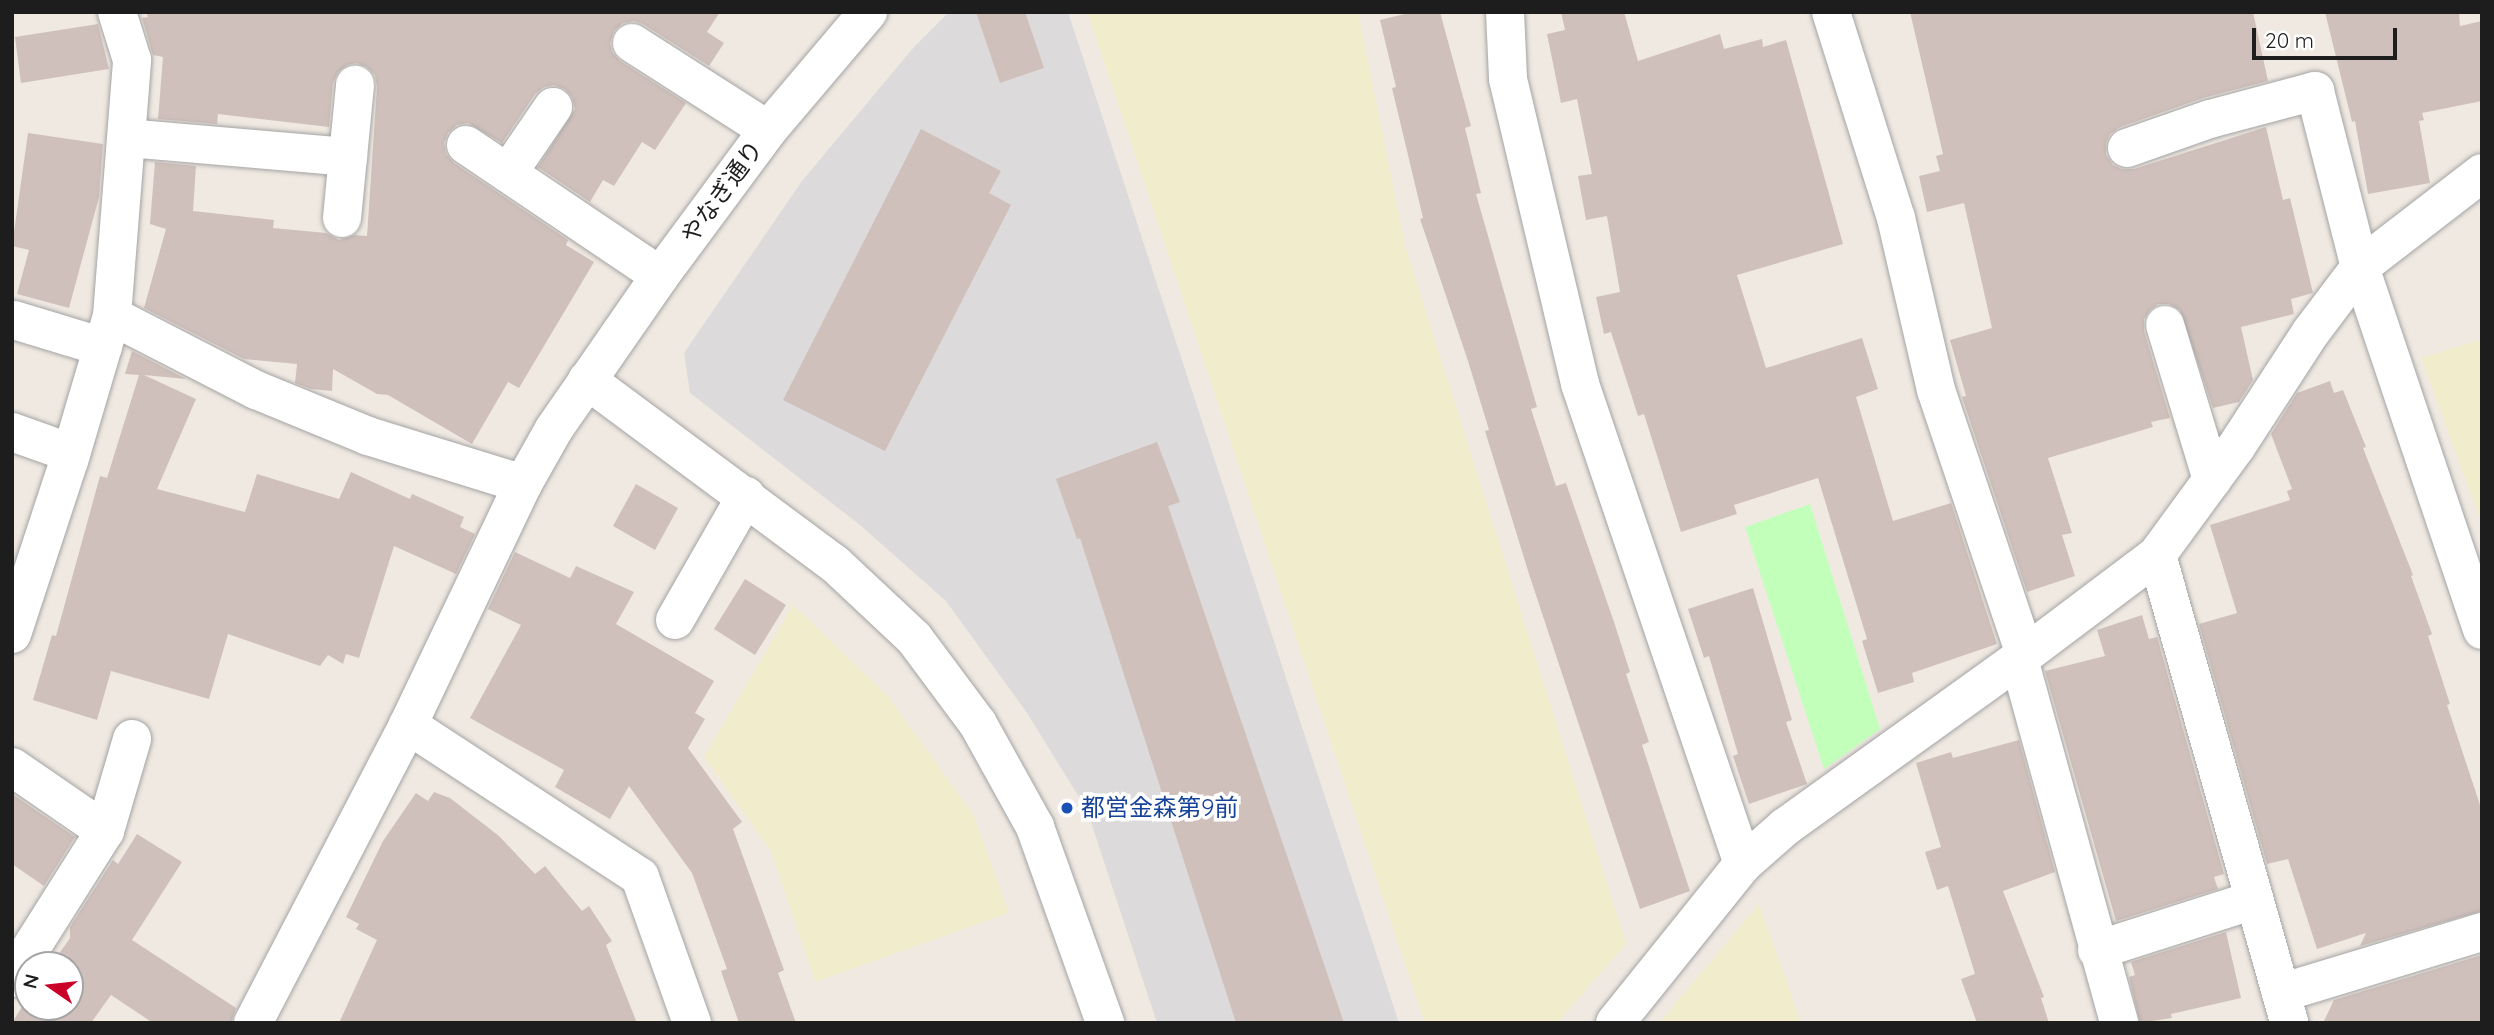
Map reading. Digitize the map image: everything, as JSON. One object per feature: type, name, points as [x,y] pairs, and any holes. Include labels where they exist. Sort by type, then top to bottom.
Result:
[{"type":"street","points":[[15,615],[71,453],[107,331],[127,138],[132,60],[117,12]]},
{"type":"street","name":"やなぎ通り","points":[[253,1023],[408,725],[523,484],[554,429],[660,276],[768,130],[868,12]]},
{"type":"street","points":[[1505,12],[1508,79],[1580,384],[1743,864]]},
{"type":"street","points":[[1831,12],[1896,218],[1936,390],[2022,656],[2097,950],[2119,1023]]},
{"type":"street","points":[[632,43],[768,130]]},
{"type":"street","points":[[342,218],[355,85]]},
{"type":"street","points":[[2127,148],[2210,119],[2315,91],[2360,267],[2482,630]]},
{"type":"street","points":[[508,173],[553,107]]},
{"type":"street","points":[[127,138],[348,157]]},
{"type":"street","points":[[466,145],[660,276]]},
{"type":"street","points":[[1615,1023],[1743,864],[1786,827],[2157,555],[2212,480],[2311,332],[2360,267],[2482,173]]},
{"type":"street","points":[[14,320],[107,331],[368,436],[523,484]]},
{"type":"street","points":[[2165,325],[2212,480]]},
{"type":"street","points":[[587,380],[835,564],[914,638],[978,724],[1035,828],[1105,1023]]},
{"type":"street","points":[[12,432],[71,453]]},
{"type":"street","points":[[675,620],[746,496]]},
{"type":"street","points":[[2157,555],[2285,1008],[2482,932]]},
{"type":"street","points":[[408,725],[640,877],[692,1023]]},
{"type":"street","points":[[12,978],[106,831],[132,739]]},
{"type":"street","points":[[12,767],[106,831]]},
{"type":"street","points":[[2097,950],[2255,900]]},
{"type":"shaded area","points":[[949,12],[1068,12],[1399,1023],[1157,1023],[1087,810],[1027,713],[946,601],[860,525],[690,393],[684,353],[802,181],[914,47]]},
{"type":"shaded area","points":[[1087,12],[1358,12],[1406,249],[1626,944],[1557,1023],[1425,1023]]},
{"type":"shaded area","points":[[2482,339],[2482,525],[2421,358]]},
{"type":"shaded area","points":[[793,605],[887,695],[974,816],[1009,913],[815,982],[771,851],[704,757]]},
{"type":"shaded area","points":[[1759,904],[1801,1023],[1659,1023]]},
{"type":"green space","points":[[1810,504],[1880,729],[1824,769],[1745,527]]},
{"type":"building","points":[[146,12],[720,12],[707,32],[724,43],[709,66],[643,24],[634,21],[623,23],[614,31],[610,43],[612,52],[620,61],[686,103],[655,150],[642,142],[614,186],[603,180],[590,202],[538,167],[575,109],[572,97],[565,89],[554,85],[544,87],[535,94],[502,143],[468,123],[457,125],[448,133],[444,143],[446,154],[454,163],[568,240],[566,245],[594,262],[519,388],[508,382],[472,444],[388,395],[377,394],[333,369],[332,391],[311,389],[295,383],[297,364],[244,359],[144,308],[166,229],[150,224],[155,162],[196,166],[193,211],[274,220],[273,228],[326,233],[339,240],[355,235],[367,236],[377,87],[375,75],[367,67],[356,63],[347,65],[338,72],[333,83],[329,127],[218,114],[217,124],[158,119],[163,57],[153,55],[142,18],[148,17]]},
{"type":"building","points":[[976,12],[1025,12],[1044,68],[1000,83]]},
{"type":"building","points":[[1413,12],[1440,12],[1471,126],[1465,128],[1481,193],[1476,194],[1537,407],[1531,409],[1556,486],[1566,483],[1614,622],[1630,672],[1626,674],[1649,742],[1642,745],[1690,891],[1640,909],[1529,574],[1485,431],[1489,430],[1468,361],[1420,219],[1423,218],[1392,88],[1396,87],[1380,20]]},
{"type":"building","points":[[1561,12],[1624,12],[1638,61],[1720,34],[1724,49],[1762,39],[1763,47],[1786,40],[1843,244],[1737,275],[1766,368],[1862,338],[1878,389],[1856,397],[1893,521],[1951,503],[1997,644],[1912,673],[1914,682],[1878,693],[1862,641],[1867,639],[1818,478],[1734,505],[1737,514],[1681,532],[1644,414],[1638,416],[1611,332],[1604,334],[1596,297],[1620,292],[1607,216],[1586,220],[1578,176],[1592,174],[1577,99],[1561,103],[1547,34],[1565,30]]},
{"type":"building","points":[[1910,12],[2253,12],[2268,81],[2203,98],[2120,127],[2110,134],[2106,143],[2106,155],[2113,165],[2122,169],[2134,169],[2266,127],[2283,200],[2290,198],[2313,293],[2291,299],[2294,314],[2241,327],[2253,380],[2239,402],[2213,408],[2180,310],[2169,304],[2158,304],[2150,310],[2144,319],[2144,331],[2170,418],[2151,422],[2153,427],[2048,458],[2072,533],[2062,535],[2075,576],[2027,592],[1962,397],[1966,396],[1950,340],[1992,328],[1964,203],[1927,212],[1919,176],[1940,171],[1936,156],[1943,154]]},
{"type":"building","points":[[2325,12],[2459,12],[2460,26],[2482,21],[2482,101],[2422,113],[2424,120],[2419,121],[2430,183],[2368,194],[2355,121],[2352,122]]},
{"type":"building","points":[[98,24],[109,69],[21,83],[15,37]]},
{"type":"building","points":[[921,129],[1001,171],[989,193],[1011,205],[885,451],[783,400]]},
{"type":"building","points":[[28,133],[103,144],[99,197],[69,308],[17,294],[29,250],[12,246]]},
{"type":"building","points":[[132,351],[186,379],[144,375],[196,399],[157,489],[245,512],[257,474],[339,499],[351,472],[410,499],[412,494],[464,517],[460,527],[475,534],[456,574],[394,546],[359,658],[346,654],[343,664],[328,655],[320,666],[228,634],[209,699],[111,671],[97,720],[33,700],[52,635],[56,636],[100,476],[107,478],[139,375],[125,374]]},
{"type":"building","points":[[2330,381],[2334,393],[2343,390],[2366,447],[2363,448],[2413,575],[2411,576],[2432,634],[2428,636],[2450,704],[2447,705],[2482,811],[2482,911],[2360,946],[2366,933],[2317,949],[2288,859],[2267,864],[2199,624],[2237,613],[2210,525],[2290,500],[2287,491],[2292,489],[2271,434],[2297,393]]},
{"type":"building","points":[[1157,442],[1180,502],[1168,506],[1344,1023],[1236,1023],[1080,538],[1077,539],[1056,479]]},
{"type":"building","points":[[636,484],[678,508],[655,550],[613,526]]},
{"type":"building","points":[[515,552],[570,578],[576,566],[634,592],[616,624],[714,681],[695,713],[705,719],[688,748],[742,822],[733,829],[784,970],[778,973],[796,1023],[739,1023],[721,971],[727,969],[692,873],[629,786],[610,819],[555,787],[564,770],[470,718],[521,625],[488,609]]},
{"type":"building","points":[[745,579],[786,605],[755,655],[714,629]]},
{"type":"building","points":[[1753,588],[1792,720],[1786,722],[1807,784],[1749,804],[1733,756],[1738,754],[1709,656],[1704,658],[1688,609]]},
{"type":"building","points":[[2142,615],[2149,639],[2157,637],[2224,874],[2214,877],[2218,889],[2116,921],[2045,671],[2105,656],[2097,630]]},
{"type":"building","points":[[2019,740],[2055,872],[2003,891],[2044,997],[2041,998],[2049,1023],[1977,1023],[1961,979],[1975,974],[1948,886],[1937,890],[1925,852],[1941,847],[1916,763],[1951,752],[1953,758]]},
{"type":"building","points":[[434,792],[450,798],[499,836],[535,874],[545,866],[582,911],[589,906],[612,941],[606,945],[637,1023],[339,1023],[377,940],[356,929],[359,924],[346,917],[383,841],[416,793],[428,801]]},
{"type":"building","points":[[12,794],[75,837],[44,886],[12,864]]},
{"type":"building","points":[[137,834],[182,862],[132,940],[236,1008],[231,1023],[153,1023],[111,995],[91,1023],[12,1023],[14,1020],[84,1021],[84,951],[61,951],[70,938],[70,927],[113,860],[118,864]]},
{"type":"building","points":[[2226,932],[2241,998],[2171,1014],[2172,1018],[2140,1023],[2129,977],[2135,975],[2131,962]]},
{"type":"building","points":[[2482,955],[2482,1023],[2323,1023],[2334,1000]]},
{"type":"place","name":"都営金森第9前","points":[[1067,808]]}]
